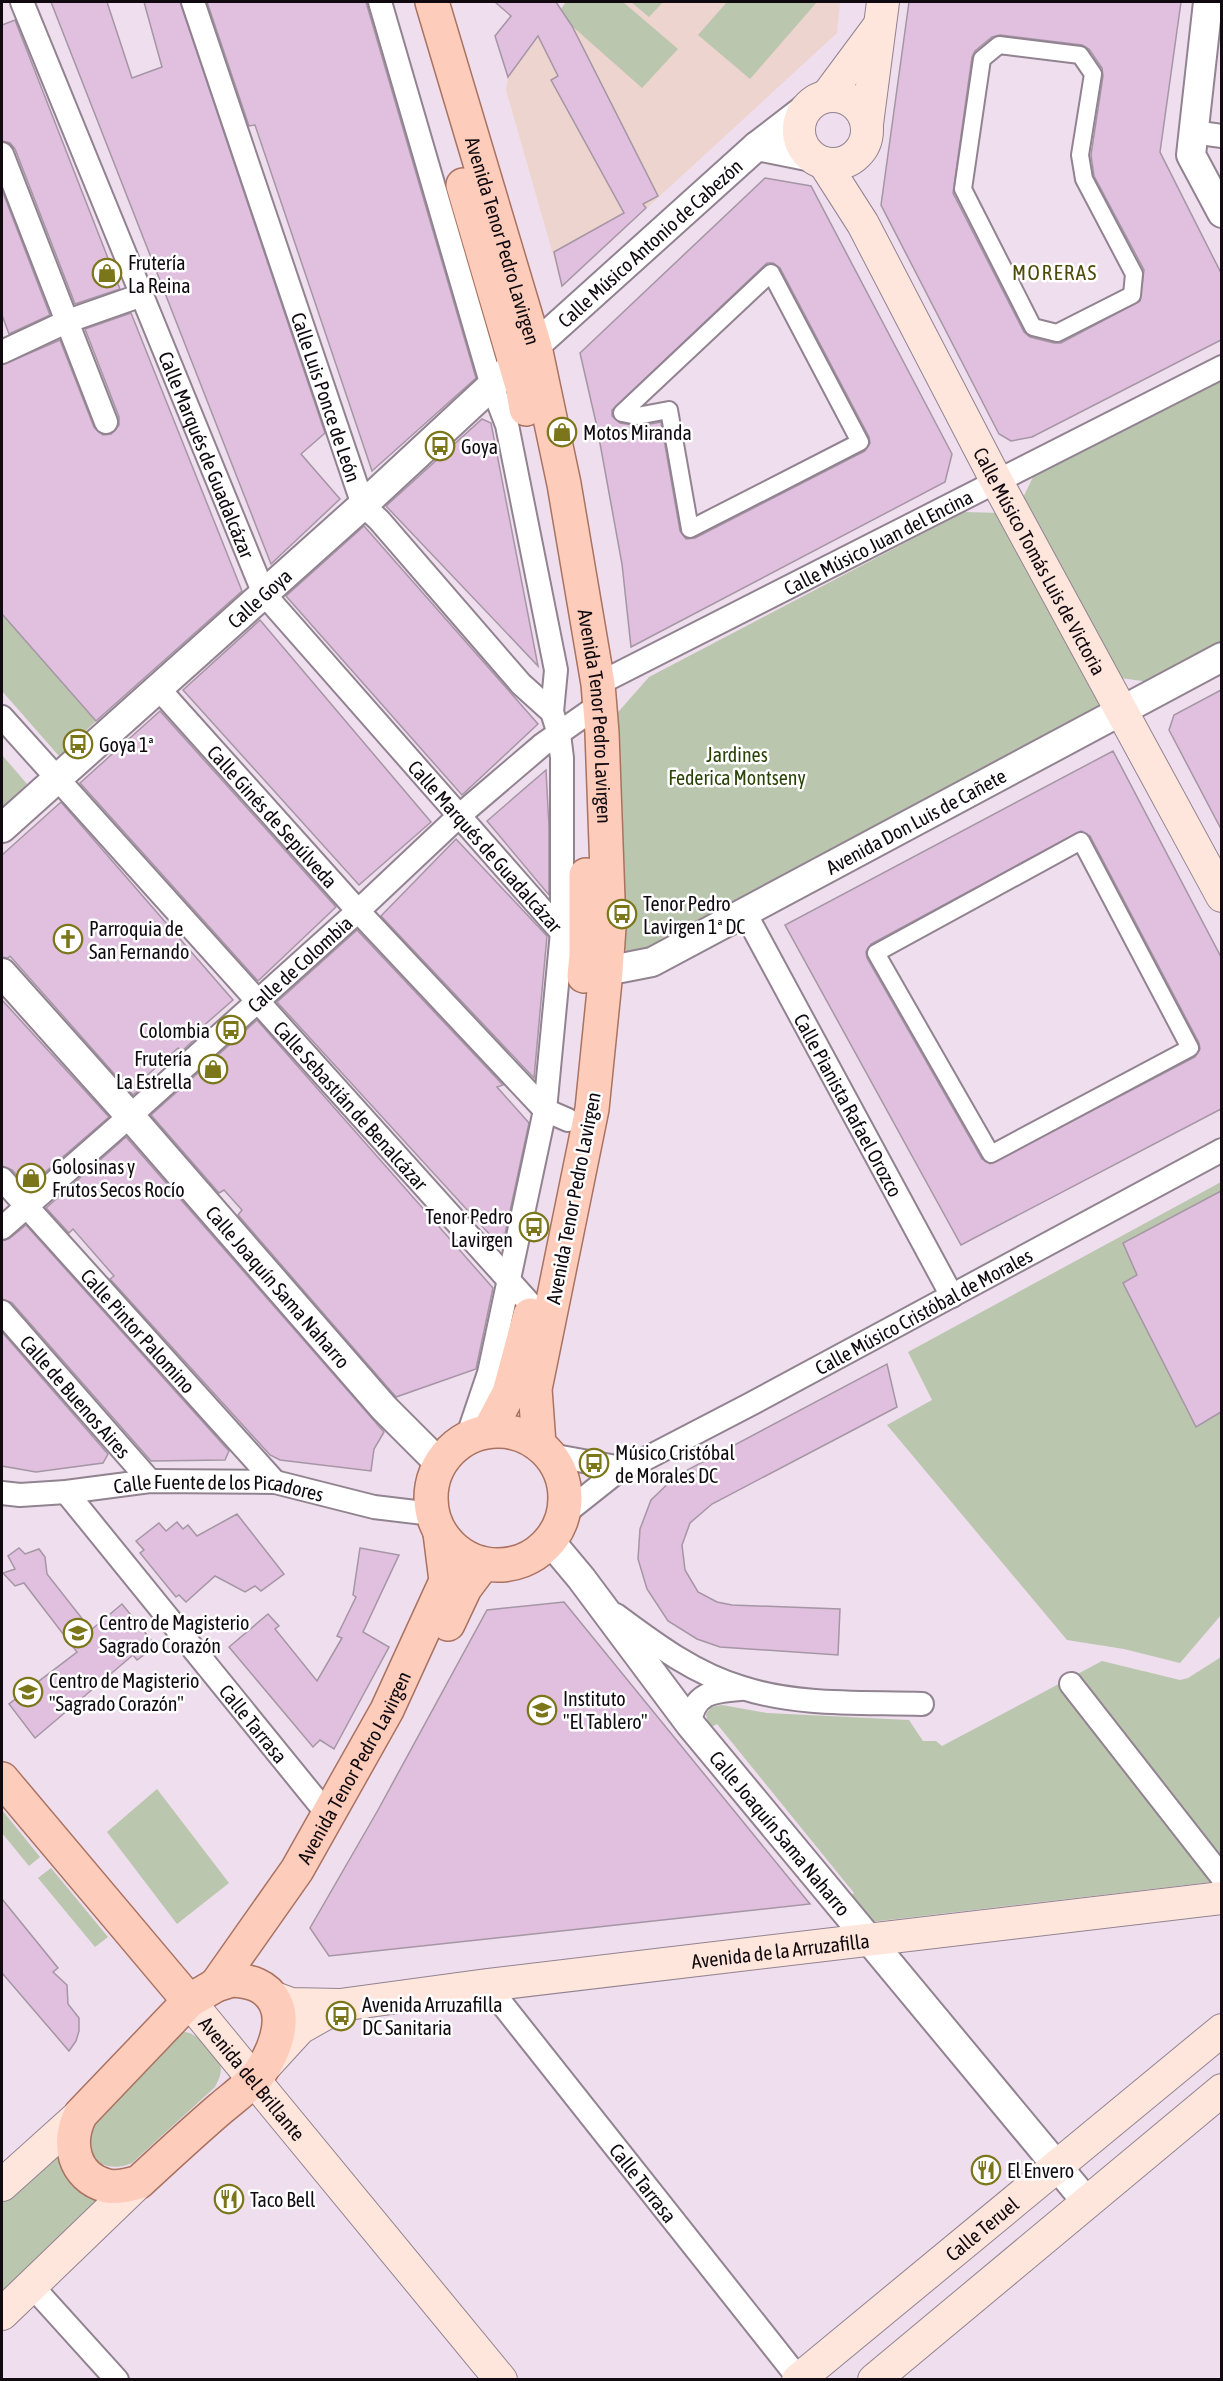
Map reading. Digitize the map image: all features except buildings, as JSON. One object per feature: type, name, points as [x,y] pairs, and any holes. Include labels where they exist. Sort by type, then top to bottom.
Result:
[{"type":"main road","name":"Avenida Tenor Pedro Lavirgen","points":[[430,4],[514,366],[522,386],[578,680],[578,710],[609,927],[596,963],[557,1115],[532,1306],[509,1393],[478,1434]]},
{"type":"main road","name":"Calle Músico Tomás Luis de Victoria","points":[[816,102],[882,12]]},
{"type":"main road","name":"Calle Músico Tomás Luis de Victoria","points":[[863,224],[864,137],[882,12]]},
{"type":"main road","points":[[841,96],[853,101],[862,111],[864,137],[850,159],[838,164],[818,160],[803,147],[799,135],[799,121],[816,102],[841,96]]},
{"type":"main road","name":"Calle Músico Tomás Luis de Victoria","points":[[818,160],[863,224],[997,482],[1123,710],[1221,896]]},
{"type":"main road","name":"Avenida Tenor Pedro Lavirgen","points":[[544,1449],[535,1389],[592,1109],[596,963]]},
{"type":"main road","points":[[507,1431],[524,1435],[544,1449],[559,1468],[564,1484],[557,1528],[536,1553],[520,1562],[502,1565],[483,1564],[467,1558],[453,1548],[436,1523],[430,1497],[433,1479],[451,1449],[478,1434],[507,1431]]},
{"type":"main road","name":"Avenida Tenor Pedro Lavirgen","points":[[202,1993],[285,1888],[329,1816],[387,1710],[442,1594],[446,1572],[436,1523]]},
{"type":"main road","name":"Avenida Tenor Pedro Lavirgen","points":[[269,1994],[262,1973],[263,1962],[272,1940],[355,1812],[408,1711],[462,1594],[483,1564]]},
{"type":"main road","name":"Avenida del Brillante","points":[[2,1779],[202,1993],[257,2075],[501,2379]]},
{"type":"main road","name":"Avenida de la Arruzafilla","points":[[202,1993],[232,1980],[245,1981],[291,2004],[340,2005],[487,1985],[1221,1898]]},
{"type":"main road","points":[[2,2185],[81,2114],[202,1993]]},
{"type":"main road","name":"Avenida de la Arruzafilla","points":[[257,2075],[271,2053],[278,2028],[277,2006],[269,1994]]},
{"type":"main road","name":"Avenida de la Arruzafilla","points":[[139,2182],[257,2075],[300,2028],[340,2005]]},
{"type":"main road","name":"Calle Teruel","points":[[799,2379],[1221,2030]]},
{"type":"main road","points":[[874,2379],[1221,2090]]},
{"type":"main road","points":[[81,2114],[75,2124],[72,2145],[79,2164],[91,2178],[107,2186],[117,2187],[139,2182]]},
{"type":"main road","points":[[2,2314],[139,2182]]},
{"type":"street","name":"Calle Marqués de Guadalcázar","points":[[22,2],[264,594],[562,932],[596,963]]},
{"type":"street","name":"Calle Luis Ponce de León","points":[[193,2],[363,506],[379,520],[521,684],[578,710]]},
{"type":"street","points":[[380,2],[514,366]]},
{"type":"street","points":[[1208,2],[1212,44],[1193,132],[1191,155],[1221,213]]},
{"type":"street","points":[[999,45],[1080,55],[1093,74],[1080,155],[1084,179],[1134,274],[1132,294],[1057,333],[1033,327],[963,189],[982,59],[999,45]]},
{"type":"street","name":"Calle Músico Antonio de Cabezón","points":[[514,366],[757,146],[816,102]]},
{"type":"street","points":[[1193,132],[1221,136]]},
{"type":"street","name":"Calle Músico Antonio de Cabezón","points":[[757,146],[818,160]]},
{"type":"street","points":[[2,154],[106,422]]},
{"type":"street","points":[[771,273],[860,442],[690,529],[669,410],[637,416],[622,413],[771,273]]},
{"type":"street","points":[[3,346],[142,295]]},
{"type":"street","name":"Calle Goya","points":[[2,828],[363,506],[514,366]]},
{"type":"street","name":"Calle Músico Juan del Encina","points":[[578,710],[997,482],[1221,367]]},
{"type":"street","name":"Avenida Don Luis de Cañete","points":[[596,963],[652,962],[1221,657]]},
{"type":"street","name":"Calle Ginés de Sepúlveda","points":[[158,688],[358,910],[557,1115]]},
{"type":"street","name":"Calle de Colombia","points":[[2,1228],[130,1116],[578,710]]},
{"type":"street","name":"Avenida Tenor Pedro Lavirgen","points":[[478,1434],[508,1279],[557,1115],[562,932],[562,758],[578,710]]},
{"type":"street","name":"Calle Sebastián de Benalcázar","points":[[2,717],[532,1306]]},
{"type":"street","points":[[1081,841],[1190,1048],[991,1154],[876,953],[1081,841]]},
{"type":"street","name":"Calle Pianista Rafael Orozco","points":[[745,913],[952,1296]]},
{"type":"street","name":"Calle Joaquín Sama Naharro","points":[[2,973],[130,1116],[384,1408],[440,1464]]},
{"type":"street","name":"Calle Músico Cristóbal de Morales","points":[[557,1528],[622,1468],[647,1458],[739,1410],[1221,1150]]},
{"type":"street","name":"Calle Pintor Palomino","points":[[2,1179],[275,1482]]},
{"type":"street","name":"Calle de Buenos Aires","points":[[2,1312],[150,1481]]},
{"type":"street","points":[[544,1449],[622,1468]]},
{"type":"street","name":"Calle Fuente de los Picadores","points":[[2,1492],[20,1495],[66,1492],[150,1481],[275,1482],[436,1523]]},
{"type":"street","name":"Calle Tarrasa","points":[[66,1492],[329,1816]]},
{"type":"street","name":"Calle Joaquín Sama Naharro","points":[[557,1528],[600,1603],[690,1724],[1086,2201]]},
{"type":"street","points":[[600,1603],[659,1647],[716,1678],[744,1689]]},
{"type":"street","points":[[1071,1684],[1221,1877]]},
{"type":"street","points":[[690,1724],[691,1712],[706,1694],[717,1690],[744,1689],[817,1700],[921,1704]]},
{"type":"street","name":"Calle Tarrasa","points":[[487,1985],[799,2379]]},
{"type":"street","points":[[32,2286],[117,2379]]},
{"type":"shaded area","points":[[566,2],[840,2],[837,33],[562,286],[506,90],[508,77]]},
{"type":"green space","points":[[566,2],[623,2],[678,49],[642,88],[572,26],[561,9]]},
{"type":"green space","points":[[631,2],[663,2],[649,17]]},
{"type":"green space","points":[[727,2],[817,2],[750,79],[698,35]]},
{"type":"green space","points":[[1221,379],[1221,643],[1150,682],[1113,677],[1020,504],[1034,475]]},
{"type":"green space","name":"Jardines Federica Montseny","points":[[964,512],[1002,513],[1101,705],[657,945],[629,954],[618,940],[612,719],[649,677]]},
{"type":"green space","points":[[2,614],[96,721],[59,756],[2,691]]},
{"type":"green space","points":[[2,755],[27,784],[2,807]]},
{"type":"green space","points":[[1221,1182],[1221,1615],[1180,1663],[1124,1649],[1067,1640],[887,1425],[932,1400],[908,1352]]},
{"type":"green space","points":[[1221,1657],[1221,1881],[871,1922],[848,1897],[854,1893],[717,1724],[709,1728],[706,1714],[711,1707],[722,1705],[767,1713],[909,1720],[923,1741],[936,1741],[942,1746],[1102,1661],[1180,1680],[1188,1678]]},
{"type":"green space","points":[[157,1789],[229,1883],[177,1924],[107,1832]]},
{"type":"green space","points":[[2,1810],[40,1857],[29,1866],[2,1833]]},
{"type":"green space","points":[[51,1868],[108,1937],[95,1947],[38,1878]]},
{"type":"green space","points":[[185,2032],[196,2036],[217,2058],[221,2071],[215,2087],[132,2163],[114,2167],[97,2161],[89,2151],[87,2131],[180,2033]]},
{"type":"green space","points":[[54,2155],[103,2205],[2,2299],[2,2203]]},
{"type":"place","name":"Frutería La Reina","points":[[107,273]]},
{"type":"place","name":"Motos Miranda","points":[[562,432]]},
{"type":"place","name":"Goya","points":[[440,446]]},
{"type":"place","name":"Goya 1ª","points":[[78,744]]},
{"type":"place","name":"Tenor Pedro Lavirgen 1ª DC","points":[[622,914]]},
{"type":"place","name":"Parroquia de San Fernando","points":[[68,939]]},
{"type":"place","name":"Colombia","points":[[231,1030]]},
{"type":"place","name":"Frutería La Estrella","points":[[213,1069]]},
{"type":"place","name":"Golosinas y Frutos Secos Rocío","points":[[31,1178]]},
{"type":"place","name":"Tenor Pedro Lavirgen","points":[[534,1227]]},
{"type":"place","name":"Músico Cristóbal de Morales DC","points":[[594,1463]]},
{"type":"place","name":"Centro de Magisterio Sagrado Corazón","points":[[78,1633]]},
{"type":"place","name":"Centro de Magisterio \"Sagrado Corazón\"","points":[[28,1692]]},
{"type":"place","name":"Instituto \"El Tablero\"","points":[[542,1710]]},
{"type":"place","name":"Avenida Arruzafilla DC Sanitaria","points":[[341,2016]]},
{"type":"place","name":"El Envero","points":[[986,2170]]},
{"type":"place","name":"Taco Bell","points":[[229,2199]]},
{"type":"district","name":"MORERAS","points":[[1055,272]]}]
